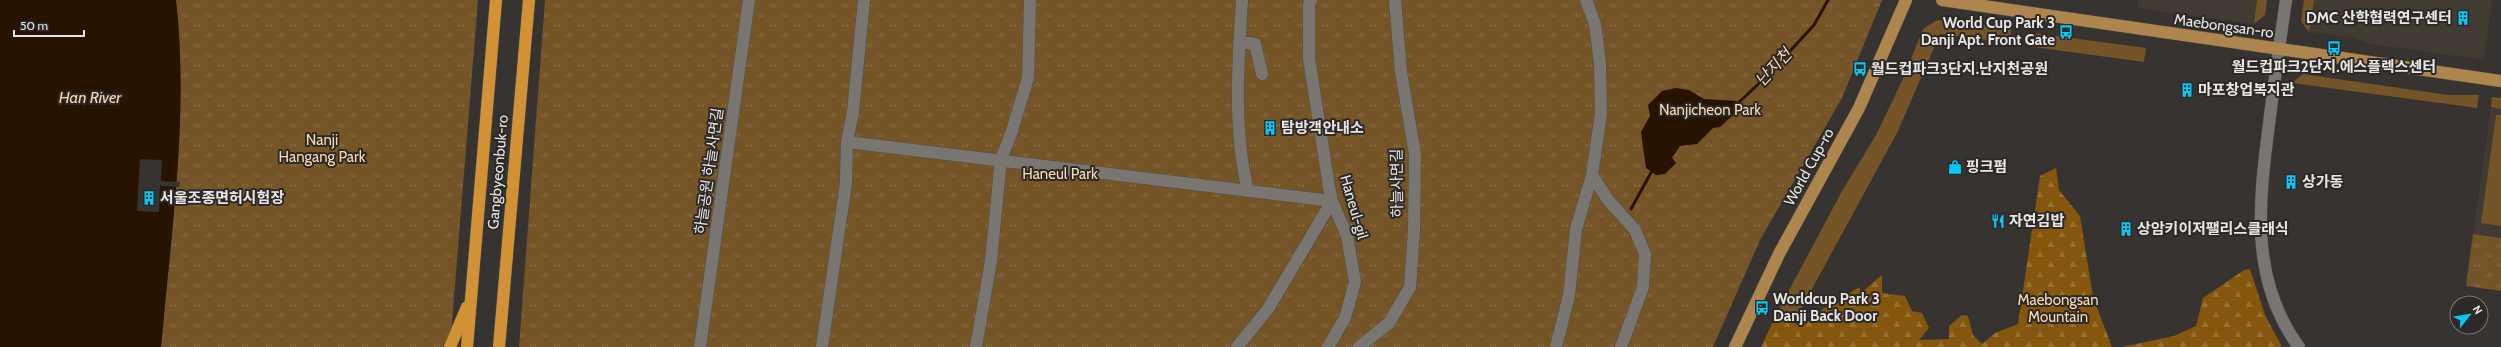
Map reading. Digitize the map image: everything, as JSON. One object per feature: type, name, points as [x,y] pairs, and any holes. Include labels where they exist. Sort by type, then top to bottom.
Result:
[{"type":"highway","name":"Gangbyeonbuk-ro","points":[[467,347],[496,0]]},
{"type":"highway","name":"Gangbyeonbuk-ro","points":[[499,347],[529,0]]},
{"type":"highway","points":[[450,347],[471,301]]},
{"type":"highway","points":[[503,302],[507,347]]},
{"type":"main road","name":"World Cup-ro","points":[[1735,347],[1779,254],[1860,108],[1906,0]]},
{"type":"main road","name":"Maebongsan-ro","points":[[1942,0],[2501,82]]},
{"type":"street","name":"하늘공원 하늘사면길","points":[[700,347],[749,0]]},
{"type":"street","points":[[822,347],[846,183],[847,142],[853,112],[864,0]]},
{"type":"street","points":[[976,347],[991,261],[1000,159],[1011,134],[1028,78],[1030,0]]},
{"type":"street","points":[[1242,0],[1238,60],[1241,162],[1248,191]]},
{"type":"street","name":"Haneul-gil","points":[[1312,0],[1309,5],[1309,58],[1332,201],[1348,236],[1355,282],[1345,318],[1328,347]]},
{"type":"street","name":"하늘사면길","points":[[1359,347],[1389,322],[1410,287],[1414,231],[1415,154],[1401,72],[1395,0]]},
{"type":"street","points":[[1556,347],[1569,295],[1576,229],[1592,175],[1601,114],[1602,77],[1595,24],[1586,0]]},
{"type":"street","points":[[2286,0],[2263,168],[2260,240],[2264,267],[2272,294],[2282,320],[2299,347]]},
{"type":"street","points":[[1239,42],[1255,44],[1262,74]]},
{"type":"street","points":[[847,142],[1000,159],[1332,201],[1268,309],[1237,347]]},
{"type":"street","points":[[1592,175],[1608,200],[1635,230],[1645,254],[1643,287],[1620,347]]},
{"type":"shaded area","points":[[2138,0],[2257,0],[2254,24],[2137,8]]},
{"type":"shaded area","points":[[2314,0],[2492,0],[2484,60],[2371,44],[2351,37],[2309,32]]},
{"type":"shaded area","points":[[2491,107],[2501,109],[2501,238],[2473,234]]},
{"type":"green space","name":"Nanji Hangang Park","points":[[176,0],[478,0],[450,347],[161,347],[174,217],[180,130],[181,87]]},
{"type":"green space","name":"Haneul Park","points":[[545,0],[1882,0],[1842,98],[1760,240],[1713,347],[519,347]]},
{"type":"green space","points":[[2257,0],[2267,0],[2265,15],[2254,24]]},
{"type":"green space","points":[[2304,0],[2314,0],[2309,32],[2301,21]]},
{"type":"green space","points":[[1937,20],[2011,29],[2010,43],[1940,34],[1897,133],[1794,322],[1777,313],[1842,191],[1876,135],[1902,81],[1923,29]]},
{"type":"green space","points":[[2034,33],[2146,48],[2144,62],[2027,46],[2029,35]]},
{"type":"green space","points":[[2303,74],[2448,95],[2479,95],[2477,108],[2292,83]]},
{"type":"green space","points":[[2492,97],[2501,98],[2501,109],[2491,107]]},
{"type":"green space","points":[[2496,115],[2501,115],[2501,226],[2481,223]]},
{"type":"green space","name":"Maebongsan Mountain","points":[[2056,168],[2059,190],[2080,216],[2093,297],[2112,347],[1761,347],[1777,313],[1802,327],[1824,308],[1848,299],[1847,295],[1859,287],[1862,292],[1882,275],[1882,293],[1905,296],[1912,311],[1922,313],[1929,328],[1919,340],[1949,339],[1949,326],[1962,315],[1968,316],[1973,335],[1982,344],[1995,333],[2018,324],[2040,176]]},
{"type":"green space","points":[[2473,234],[2501,238],[2501,291],[2466,286]]},
{"type":"green space","name":"Maebongsan Mountain","points":[[2250,269],[2265,315],[2282,347],[2122,347],[2174,336],[2196,326],[2203,298],[2244,270]]},
{"type":"water","name":"Han River","points":[[0,0],[176,0],[181,87],[180,130],[174,217],[161,347],[0,347]]},
{"type":"water","points":[[1676,88],[1689,90],[1704,99],[1737,101],[1742,107],[1720,127],[1713,128],[1697,144],[1680,146],[1672,158],[1676,163],[1665,174],[1656,175],[1646,168],[1641,132],[1650,116],[1648,105],[1662,91]]},
{"type":"pier","name":"서울조종면허시험장","points":[[140,159],[162,160],[161,181],[180,182],[179,187],[160,186],[159,212],[137,211]]},
{"type":"waterway","name":"난지천","points":[[1736,105],[1768,75],[1814,25],[1828,0]]},
{"type":"waterway","name":"난지천","points":[[1631,209],[1653,169]]},
{"type":"place","name":"DMC 산학협력연구센터","points":[[2463,18]]},
{"type":"place","name":"World Cup Park 3 Danji Apt. Front Gate","points":[[2066,32]]},
{"type":"place","name":"월드컵파크2단지.에스플렉스센터","points":[[2334,48]]},
{"type":"place","name":"월드컵파크3단지.난지천공원","points":[[1860,69]]},
{"type":"place","name":"마포창업복지관","points":[[2187,90]]},
{"type":"place","name":"탐방객안내소","points":[[1270,128]]},
{"type":"place","name":"핑크펌","points":[[1955,167]]},
{"type":"place","name":"상가동","points":[[2291,182]]},
{"type":"place","name":"서울조종면허시험장","points":[[149,198]]},
{"type":"place","name":"자연김밥","points":[[1998,221]]},
{"type":"place","name":"상암키이저팰리스클래식","points":[[2126,229]]},
{"type":"place","name":"Worldcup Park 3 Danji Back Door","points":[[1762,308]]},
{"type":"park label","name":"Nanjicheon Park","points":[[1710,110]]}]
